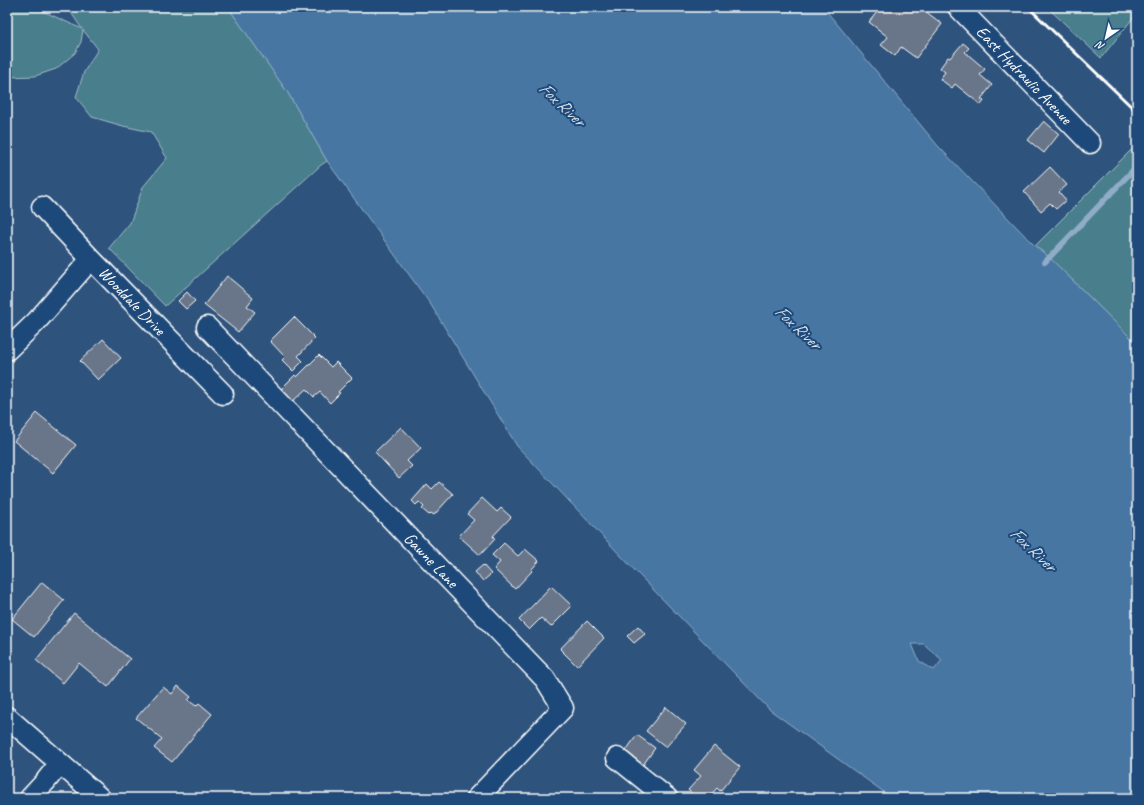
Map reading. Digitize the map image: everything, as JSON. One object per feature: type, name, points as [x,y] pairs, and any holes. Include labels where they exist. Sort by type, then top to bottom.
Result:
[{"type":"street","name":"East Hydraulic Avenue","points":[[958,7],[1090,143]]},
{"type":"street","name":"Wooddale Drive","points":[[42,207],[90,259],[223,394]]},
{"type":"street","points":[[7,350],[36,322],[90,259]]},
{"type":"street","name":"Gawne Lane","points":[[207,327],[545,679],[563,708],[477,798]]},
{"type":"street","points":[[7,717],[100,798]]},
{"type":"street","points":[[617,758],[667,798]]},
{"type":"street","points":[[30,798],[45,782],[60,762]]},
{"type":"shaded area","points":[[7,7],[34,7],[82,29],[70,11],[64,7],[228,7],[288,93],[327,161],[165,306],[109,248],[130,223],[143,187],[167,158],[151,132],[92,117],[76,97],[84,72],[98,49],[83,30],[81,42],[75,53],[56,69],[35,76],[7,77]]},
{"type":"shaded area","points":[[1047,7],[1137,7],[1137,13],[1101,58]]},
{"type":"shaded area","points":[[1137,144],[1137,344],[1049,257],[1035,246]]},
{"type":"water","name":"Fox River","points":[[228,7],[823,7],[938,146],[1035,246],[1049,257],[1137,344],[1137,798],[892,798],[770,710],[517,446],[431,305],[327,161],[288,93]],"holes":[[[912,644],[924,644],[942,660],[934,670],[919,661]]]},
{"type":"building","points":[[881,7],[920,7],[942,24],[916,58],[901,47],[895,56],[881,45],[888,37],[869,22]]},
{"type":"building","points":[[963,43],[969,48],[965,52],[985,69],[980,75],[992,85],[981,99],[984,101],[981,105],[955,84],[952,88],[940,79],[945,72],[940,68],[948,57],[950,58]]},
{"type":"building","points":[[1044,121],[1059,134],[1044,153],[1028,140]]},
{"type":"building","points":[[1050,167],[1067,185],[1059,192],[1066,200],[1056,209],[1050,203],[1041,211],[1024,192]]},
{"type":"building","points":[[227,276],[253,298],[247,306],[255,312],[238,332],[204,305]]},
{"type":"building","points":[[187,292],[195,301],[186,309],[178,301]]},
{"type":"building","points":[[294,317],[315,338],[298,356],[303,361],[293,371],[282,360],[285,357],[270,341]]},
{"type":"building","points":[[103,339],[121,358],[98,380],[80,361]]},
{"type":"building","points":[[319,355],[331,367],[336,362],[352,378],[338,392],[340,393],[330,403],[320,392],[314,397],[306,389],[292,402],[281,389],[295,375],[297,377]]},
{"type":"building","points":[[37,413],[76,445],[53,473],[14,441]]},
{"type":"building","points":[[401,427],[421,448],[407,461],[412,466],[399,478],[375,452]]},
{"type":"building","points":[[439,482],[453,494],[434,515],[431,513],[429,515],[422,509],[424,507],[419,502],[416,505],[412,501],[427,484],[432,489]]},
{"type":"building","points":[[482,498],[497,512],[501,508],[511,517],[493,536],[495,539],[480,555],[459,536],[474,520],[467,514]]},
{"type":"building","points":[[504,543],[518,556],[525,549],[539,561],[515,589],[494,569],[500,562],[492,555]]},
{"type":"building","points":[[483,565],[491,574],[483,581],[475,572]]},
{"type":"building","points":[[42,582],[64,600],[34,637],[12,619]]},
{"type":"building","points":[[551,586],[572,606],[551,627],[541,618],[529,630],[519,620]]},
{"type":"building","points":[[74,613],[130,659],[108,687],[79,663],[63,683],[36,660]]},
{"type":"building","points":[[587,621],[604,638],[577,666],[560,649]]},
{"type":"building","points":[[638,626],[645,634],[634,643],[627,636]]},
{"type":"building","points":[[178,686],[191,697],[188,700],[196,706],[199,703],[212,714],[172,762],[154,748],[162,739],[136,718],[163,687],[172,694]]},
{"type":"building","points":[[666,707],[686,724],[666,747],[646,731]]},
{"type":"building","points":[[637,735],[655,748],[643,765],[625,752]]},
{"type":"building","points":[[714,746],[740,767],[720,791],[717,788],[708,798],[697,798],[688,790],[701,776],[694,770]]},
{"type":"waterway","points":[[1045,262],[1137,166]]},
{"type":"railway","points":[[1028,7],[1137,112]]}]
